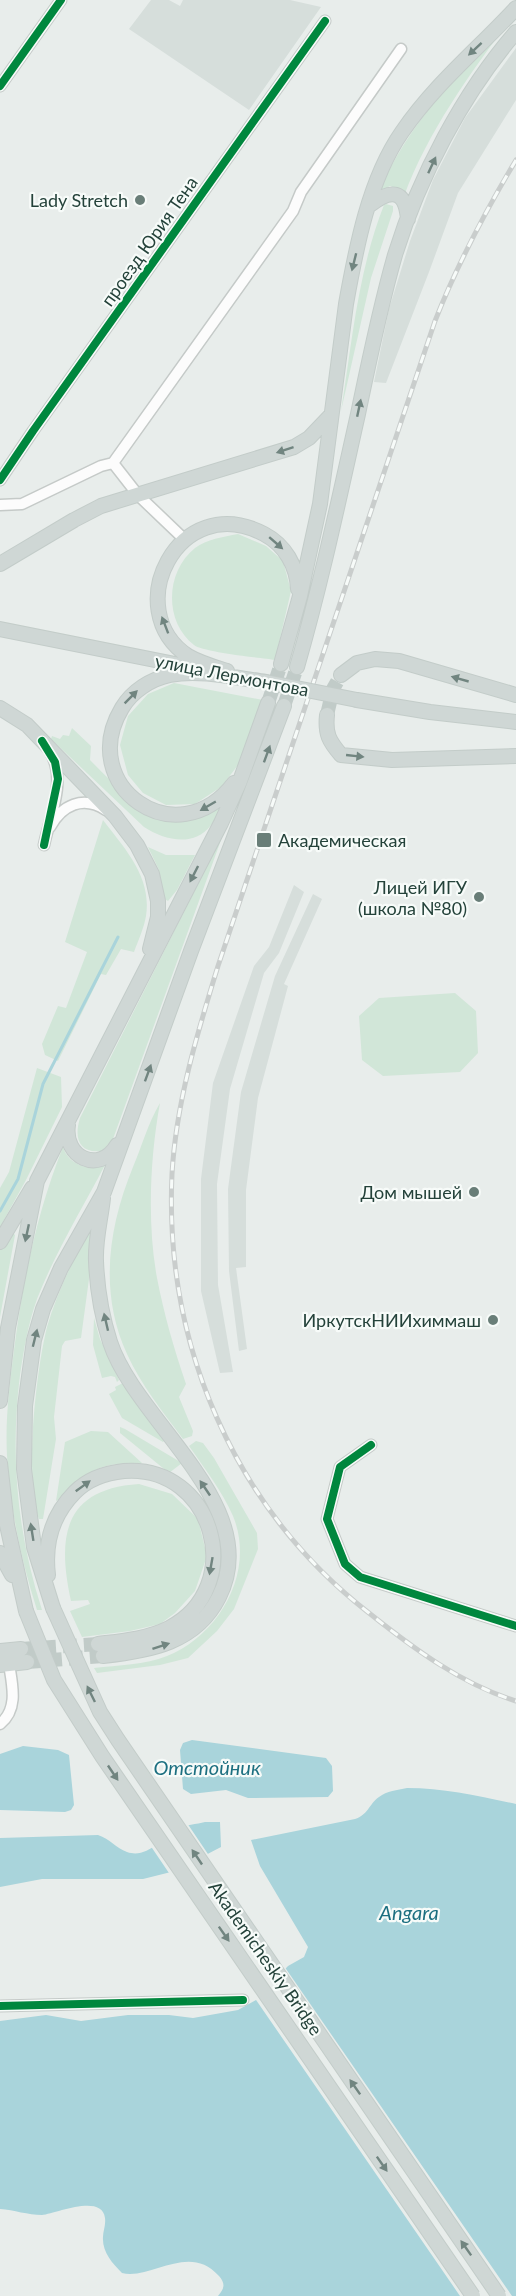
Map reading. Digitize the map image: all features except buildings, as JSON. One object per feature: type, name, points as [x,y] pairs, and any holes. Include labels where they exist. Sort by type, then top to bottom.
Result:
[{"type":"main road","points":[[281,664],[320,504],[350,283],[369,206],[387,157],[407,125],[453,69],[516,8]]},
{"type":"main road","points":[[297,667],[325,563],[372,348],[395,255],[408,219],[448,131],[475,88],[516,32]]},
{"type":"main road","points":[[369,206],[384,195],[393,194],[402,198],[408,219]]},
{"type":"main road","points":[[0,564],[92,510],[294,447],[309,438],[331,415]]},
{"type":"main road","points":[[266,682],[196,660],[180,650],[167,633],[160,611],[159,586],[168,560],[184,539],[205,527],[228,524],[250,528],[268,536],[283,549],[294,567],[298,586],[296,609]]},
{"type":"main road","name":"улица Лермонтова","points":[[0,629],[357,700],[465,716],[516,720]]},
{"type":"main road","points":[[341,675],[357,663],[375,659],[399,661],[516,695]]},
{"type":"main road","points":[[246,764],[230,789],[213,804],[192,814],[170,815],[136,800],[119,782],[110,761],[111,736],[124,704],[141,687],[161,677],[194,673],[266,682]]},
{"type":"main road","points":[[0,1242],[37,1181],[221,823],[268,704]]},
{"type":"main road","points":[[52,1602],[34,1547],[26,1495],[24,1454],[27,1385],[34,1340],[49,1294],[69,1252],[104,1192],[191,951],[284,706]]},
{"type":"main road","points":[[0,708],[27,725],[115,816],[147,861],[157,894],[158,917],[137,987]]},
{"type":"main road","points":[[327,715],[326,724],[330,742],[341,755],[392,760],[516,756]]},
{"type":"main road","points":[[69,1120],[67,1133],[72,1148],[81,1157],[97,1161],[111,1155],[128,1127]]},
{"type":"main road","points":[[0,1401],[8,1328],[37,1181]]},
{"type":"main road","points":[[52,1602],[47,1569],[49,1532],[64,1502],[87,1482],[107,1473],[147,1472],[171,1481],[193,1499],[208,1522],[213,1549],[210,1574],[200,1598],[187,1615],[164,1630],[101,1650],[154,1649],[178,1640],[206,1617],[220,1594],[226,1578],[229,1553],[224,1527],[211,1496],[126,1377],[110,1342],[101,1301],[96,1260],[104,1192]]},
{"type":"main road","points":[[0,1463],[7,1525],[21,1597]]},
{"type":"main road","points":[[0,1553],[9,1567],[21,1597]]},
{"type":"main road","name":"Akademicheskiy Bridge","points":[[21,1597],[54,1680],[102,1756],[473,2296]]},
{"type":"main road","name":"Akademicheskiy Bridge","points":[[52,1602],[91,1694],[118,1740],[499,2296]]},
{"type":"main road","points":[[0,1651],[24,1656],[5,1664]]},
{"type":"street","points":[[0,86],[61,0]]},
{"type":"street","name":"проезд Юрия Тена","points":[[0,480],[33,430],[326,21]]},
{"type":"street","points":[[0,505],[22,504],[101,466],[113,463],[293,211],[301,192],[401,49]]},
{"type":"street","points":[[113,463],[138,495],[184,539]]},
{"type":"street","points":[[42,741],[55,762],[58,779],[44,845],[56,818],[76,803],[96,804],[115,816]]},
{"type":"street","points":[[371,1445],[340,1467],[327,1520],[345,1564],[360,1577],[516,1626]]},
{"type":"street","points":[[0,1724],[11,1708],[13,1691],[5,1664]]},
{"type":"street","points":[[0,2006],[243,2000]]},
{"type":"shaded area","points":[[151,0],[169,0],[180,6],[183,0],[290,0],[321,7],[249,110],[129,29]]},
{"type":"shaded area","points":[[516,48],[516,100],[458,193],[386,383],[374,382],[389,309],[410,241],[433,180],[465,118]]},
{"type":"shaded area","points":[[294,885],[304,892],[279,953],[264,973],[230,1089],[217,1184],[218,1285],[233,1372],[220,1373],[201,1291],[201,1179],[213,1083],[254,966],[269,947]]},
{"type":"shaded area","points":[[313,894],[322,899],[284,984],[288,986],[258,1098],[246,1190],[246,1267],[236,1268],[247,1349],[239,1351],[229,1271],[228,1189],[241,1092],[275,976]]},
{"type":"green space","points":[[515,13],[439,124],[414,171],[404,196],[398,189],[390,186],[379,192],[406,141],[422,118],[457,75]]},
{"type":"green space","points":[[386,204],[393,206],[393,211],[371,278],[341,411],[362,281],[375,230]]},
{"type":"green space","points":[[238,534],[266,546],[283,561],[291,591],[275,660],[199,648],[184,635],[173,611],[174,583],[185,558],[205,542]]},
{"type":"green space","points":[[174,683],[263,700],[242,760],[221,787],[195,804],[166,805],[143,793],[128,775],[120,745],[128,716],[148,694]]},
{"type":"green space","points":[[72,728],[91,746],[90,760],[122,791],[148,810],[161,816],[190,819],[223,803],[213,823],[196,837],[179,840],[152,832],[144,827],[51,739],[52,736],[60,739],[63,735],[69,736]]},
{"type":"green space","points":[[234,804],[113,1139],[102,1151],[88,1150],[83,1147],[78,1138],[80,1118],[196,888]]},
{"type":"green space","points":[[103,820],[128,853],[141,876],[147,902],[146,916],[134,952],[121,949],[106,975],[101,974],[58,1061],[45,1055],[42,1044],[58,1006],[66,1008],[87,952],[65,942]]},
{"type":"green space","points":[[148,847],[166,855],[195,855],[177,890],[168,901],[163,898],[159,870]]},
{"type":"green space","points":[[455,993],[476,1011],[478,1053],[460,1072],[383,1076],[362,1060],[359,1016],[379,998]]},
{"type":"green space","points":[[37,1068],[61,1077],[62,1107],[0,1227],[0,1188],[9,1172]]},
{"type":"green space","points":[[160,1103],[152,1168],[152,1235],[163,1305],[186,1384],[179,1397],[193,1431],[192,1436],[183,1439],[146,1387],[127,1354],[118,1331],[110,1284],[113,1237],[124,1190]]},
{"type":"green space","points":[[63,1147],[69,1158],[80,1165],[92,1168],[105,1165],[60,1248],[37,1299],[20,1375],[16,1435],[18,1494],[21,1523],[33,1581],[42,1610],[37,1610],[22,1557],[12,1504],[7,1453],[8,1409],[10,1379],[27,1272],[38,1221]]},
{"type":"green space","points":[[90,1231],[92,1232],[92,1257],[81,1338],[65,1341],[62,1346],[54,1417],[56,1439],[43,1519],[39,1519],[32,1478],[32,1452],[33,1424],[43,1346],[60,1290]]},
{"type":"green space","points":[[12,1232],[15,1235],[0,1317],[0,1250]]},
{"type":"green space","points":[[94,1318],[100,1339],[119,1380],[117,1382],[115,1377],[102,1378],[93,1345]]},
{"type":"green space","points":[[123,1383],[165,1440],[163,1442],[122,1418],[109,1394]]},
{"type":"green space","points":[[120,1427],[182,1463],[169,1473],[120,1433]]},
{"type":"green space","points":[[91,1431],[108,1432],[142,1463],[109,1465],[93,1471],[56,1501],[65,1442]]},
{"type":"green space","points":[[196,1441],[203,1443],[214,1458],[257,1533],[258,1549],[234,1609],[217,1631],[188,1658],[160,1665],[97,1673],[94,1668],[150,1661],[167,1656],[186,1646],[217,1617],[228,1599],[236,1579],[240,1559],[239,1537],[233,1516],[224,1498],[189,1446]]},
{"type":"green space","points":[[139,1484],[172,1494],[198,1519],[207,1556],[195,1591],[175,1613],[160,1624],[130,1631],[82,1637],[70,1611],[90,1604],[88,1600],[71,1601],[65,1556],[66,1537],[71,1520],[80,1506],[94,1495],[114,1488]]},
{"type":"water","name":"Отстойник","points":[[192,1740],[326,1758],[332,1766],[333,1791],[328,1797],[248,1798],[226,1790],[191,1794],[183,1789],[180,1750],[183,1743]]},
{"type":"water","points":[[23,1746],[58,1750],[69,1755],[74,1805],[71,1810],[65,1812],[0,1810],[0,1754]]},
{"type":"water","name":"Angara","points":[[407,1788],[448,1791],[516,1804],[516,2296],[218,2296],[223,2286],[219,2276],[207,2266],[195,2262],[170,2264],[134,2274],[122,2273],[106,2252],[103,2242],[105,2218],[102,2211],[96,2207],[77,2207],[42,2215],[0,2209],[0,2021],[46,2015],[81,2021],[128,2015],[169,2015],[193,2018],[238,2010],[256,2000],[288,1966],[304,1957],[308,1947],[260,1866],[251,1840],[355,1819],[363,1815],[382,1795]]},
{"type":"water","points":[[205,1822],[220,1822],[221,1847],[175,1871],[143,1879],[42,1879],[0,1887],[0,1838],[98,1835],[127,1852],[141,1853],[154,1847],[177,1829]]},
{"type":"pier","points":[[187,1823],[210,1857],[171,1876],[150,1845],[177,1825]]},
{"type":"pier","points":[[284,1966],[512,2296],[460,2296],[254,1997]]},
{"type":"waterway","points":[[0,1211],[18,1179],[43,1084],[118,937]]},
{"type":"tunnel","points":[[268,703],[281,664]]},
{"type":"tunnel","points":[[284,706],[297,667]]},
{"type":"tunnel","points":[[327,715],[333,689],[341,675]]},
{"type":"tunnel","points":[[21,1649],[98,1644]]},
{"type":"tunnel","points":[[27,1662],[103,1656]]},
{"type":"railway","points":[[516,160],[472,239],[435,321],[218,966],[195,1043],[183,1095],[172,1174],[173,1237],[180,1300],[195,1360],[217,1418],[245,1473],[280,1524],[321,1571],[369,1613],[438,1664],[476,1685],[516,1701]]},
{"type":"cycle path","points":[[0,86],[61,0]]},
{"type":"cycle path","points":[[0,480],[325,21]]},
{"type":"cycle path","points":[[42,741],[55,762],[58,779],[44,845]]},
{"type":"cycle path","points":[[371,1445],[340,1467],[327,1519],[345,1564],[360,1577],[516,1626]]},
{"type":"cycle path","points":[[0,2006],[243,2000]]},
{"type":"place","name":"Lady Stretch","points":[[140,200]]},
{"type":"place","name":"Академическая","points":[[264,840]]},
{"type":"place","name":"Лицей ИГУ (школа №80)","points":[[479,897]]},
{"type":"place","name":"Дом мышей","points":[[474,1192]]},
{"type":"place","name":"ИркутскНИИхиммаш","points":[[493,1320]]}]
